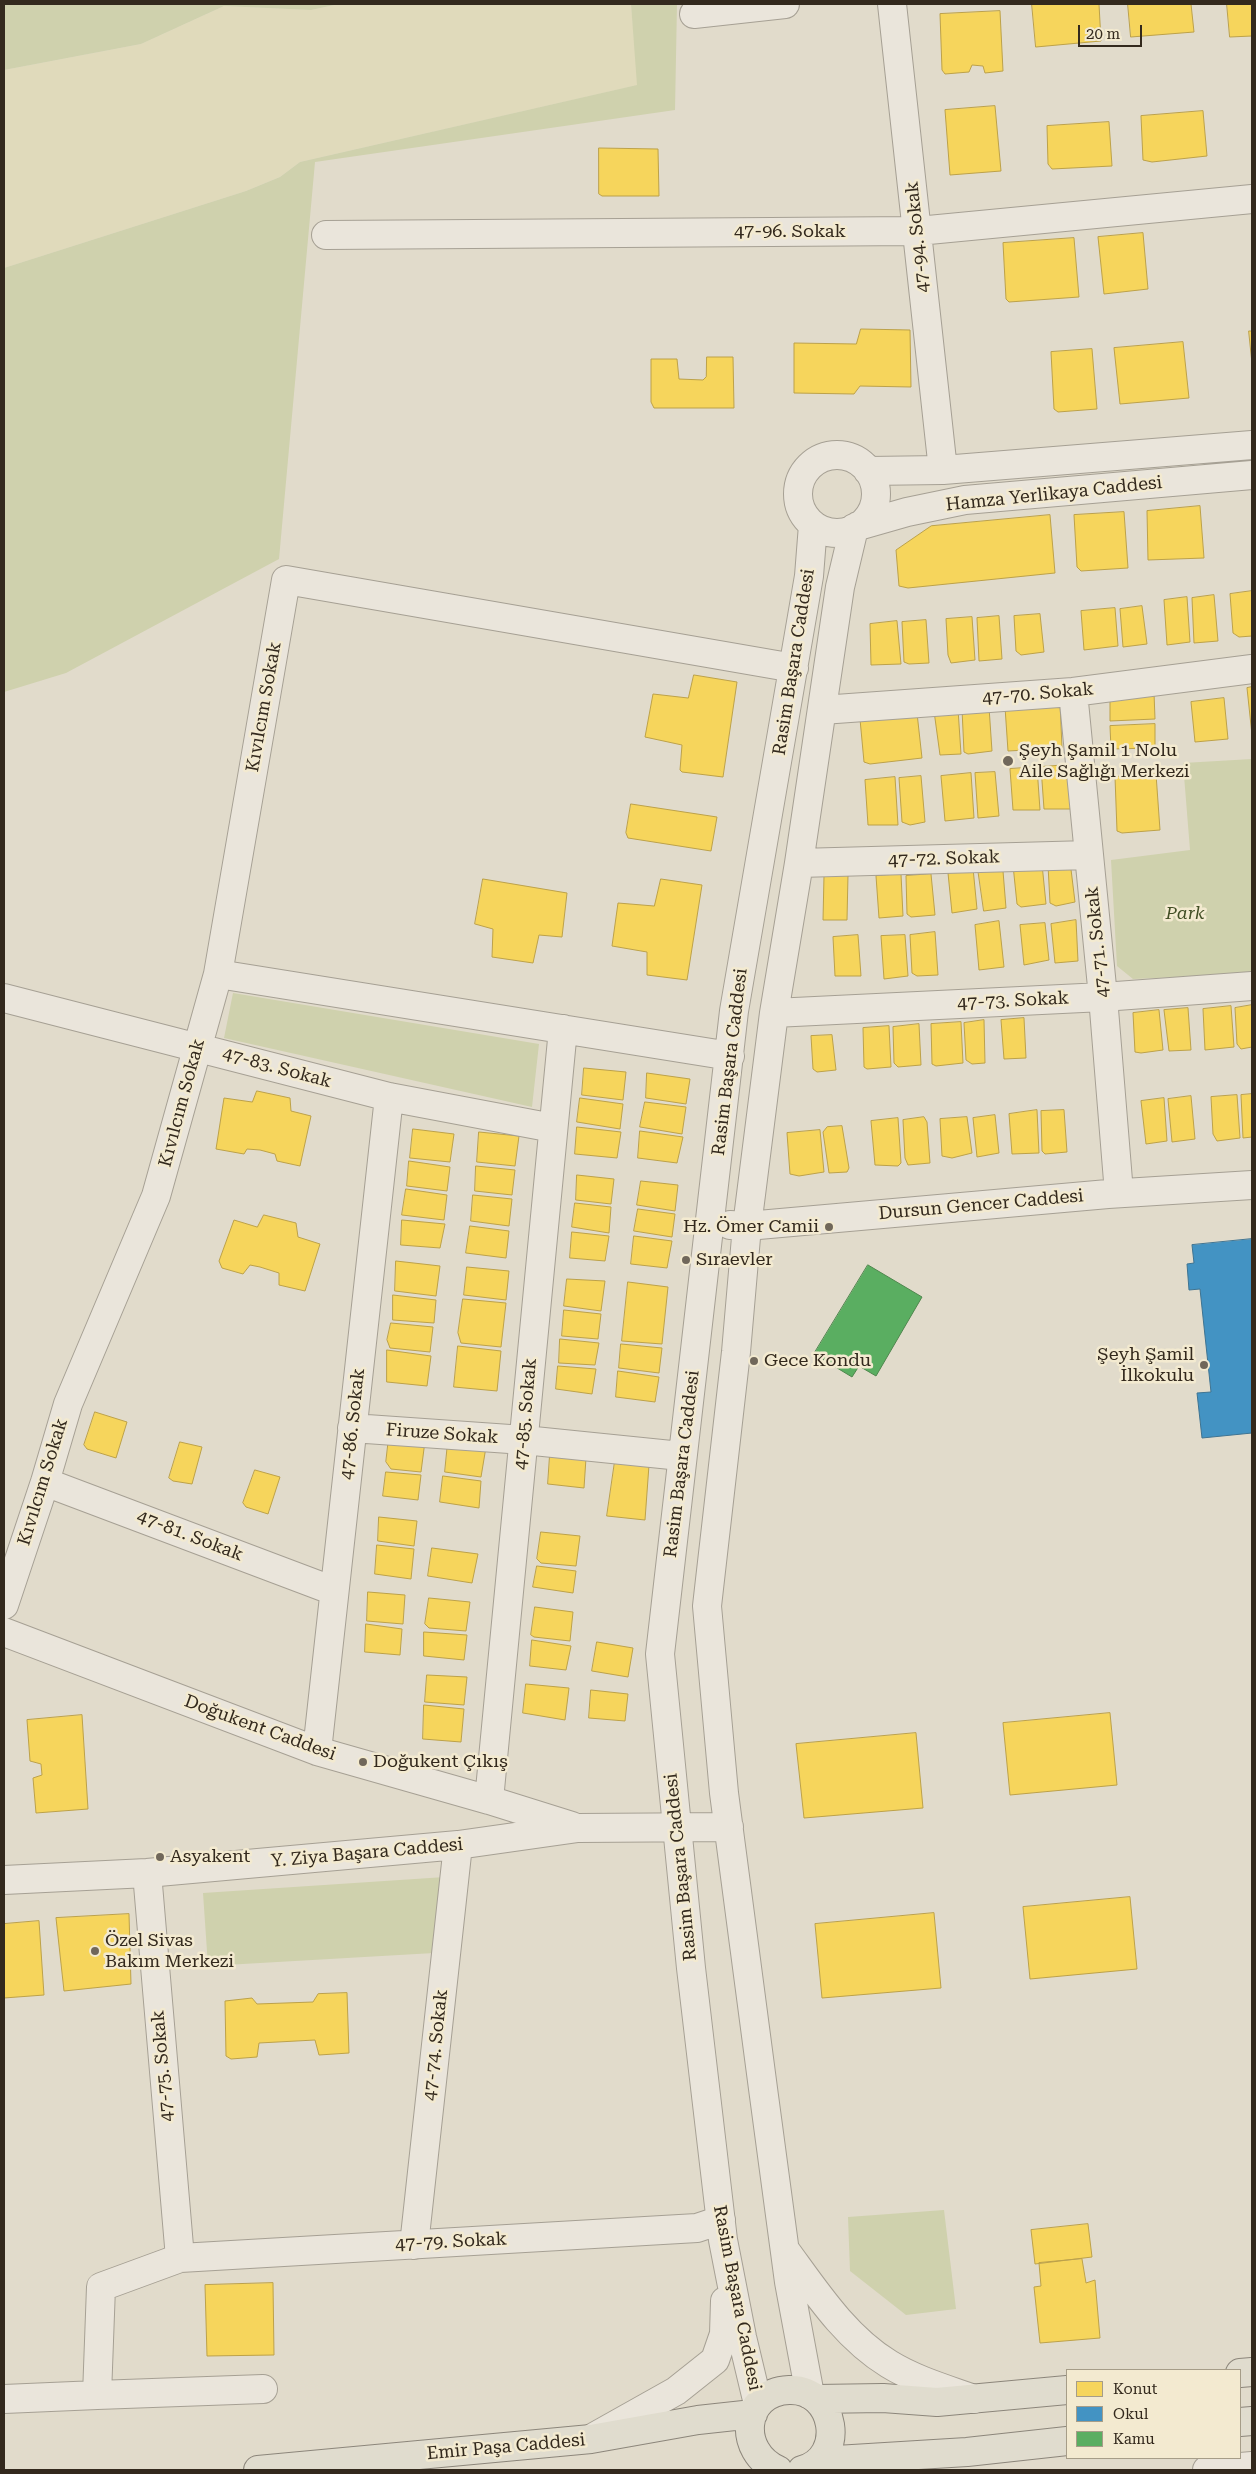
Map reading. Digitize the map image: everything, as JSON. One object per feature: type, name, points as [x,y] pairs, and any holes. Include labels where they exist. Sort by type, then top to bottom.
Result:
[{"type":"main road","points":[[773,2468],[758,2457],[752,2446],[749,2433],[755,2409],[776,2392],[790,2390],[813,2397],[883,2398],[937,2402],[1066,2390]]},
{"type":"main road","points":[[809,2467],[828,2449],[832,2436],[831,2422],[825,2409],[813,2397]]},
{"type":"main road","name":"Emir Paşa Caddesi","points":[[258,2470],[591,2439],[755,2409]]},
{"type":"main road","points":[[809,2467],[1066,2441]]},
{"type":"main road","points":[[740,2470],[773,2468]]},
{"type":"street","points":[[694,14],[785,4]]},
{"type":"street","name":"47-94. Sokak","points":[[892,4],[943,470]]},
{"type":"street","name":"47-96. Sokak","points":[[326,235],[918,231],[1252,199]]},
{"type":"street","name":"Hamza Yerlikaya Caddesi","points":[[868,471],[943,470],[1252,444]]},
{"type":"street","points":[[838,455],[856,460],[868,471],[874,485],[875,498],[872,510],[856,527],[835,533],[825,531],[813,525],[800,508],[798,496],[801,477],[808,466],[825,457],[838,455]]},
{"type":"street","name":"Hamza Yerlikaya Caddesi","points":[[856,527],[907,512],[965,500],[1252,474]]},
{"type":"street","name":"Rasim Başara Caddesi","points":[[755,2409],[722,2230],[691,1968],[660,1654],[681,1456],[711,1225],[734,1011],[809,576],[813,525]]},
{"type":"street","name":"Rasim Başara Caddesi","points":[[813,2397],[785,2249],[729,1827],[707,1606],[736,1352],[747,1226],[774,1013],[799,863],[840,587],[856,527]]},
{"type":"street","name":"Kıvılcım Sokak","points":[[4,1605],[45,1482],[68,1404],[156,1196],[218,974],[286,580],[794,668]]},
{"type":"street","name":"47-70. Sokak","points":[[822,710],[1073,692],[1252,668]]},
{"type":"street","name":"47-71. Sokak","points":[[1073,692],[1103,997],[1119,1193]]},
{"type":"street","name":"47-72. Sokak","points":[[799,863],[1089,855]]},
{"type":"street","points":[[218,974],[730,1056]]},
{"type":"street","name":"47-73. Sokak","points":[[774,1013],[1103,997],[1252,986]]},
{"type":"street","name":"47-83. Sokak","points":[[4,998],[389,1097],[553,1128]]},
{"type":"street","name":"47-85. Sokak","points":[[489,1800],[563,1029]]},
{"type":"street","name":"47-86. Sokak","points":[[317,1752],[389,1097]]},
{"type":"street","name":"Dursun Gencer Caddesi","points":[[711,1225],[747,1226],[1119,1193],[1252,1186]]},
{"type":"street","name":"Firuze Sokak","points":[[352,1428],[524,1440],[681,1456]]},
{"type":"street","name":"47-81. Sokak","points":[[45,1482],[334,1591]]},
{"type":"street","name":"Doğukent Caddesi","points":[[4,1632],[317,1752],[489,1800],[578,1828]]},
{"type":"street","name":"Y. Ziya Başara Caddesi","points":[[4,1880],[147,1873],[458,1845],[578,1828],[729,1827]]},
{"type":"street","name":"47-74. Sokak","points":[[414,2244],[458,1845]]},
{"type":"street","name":"47-75. Sokak","points":[[147,1873],[180,2258]]},
{"type":"street","name":"47-79. Sokak","points":[[96,2395],[101,2287],[180,2258],[698,2228],[722,2230]]},
{"type":"street","points":[[591,2439],[676,2391],[715,2360],[724,2334],[722,2230]]},
{"type":"street","points":[[785,2249],[825,2304],[852,2335],[889,2364],[931,2384],[974,2399]]},
{"type":"street","points":[[4,2399],[263,2389]]},
{"type":"street","points":[[1207,2470],[1252,2466]]},
{"type":"shaded area","points":[[339,4],[631,4],[638,85],[300,162],[280,177],[246,191],[4,268],[4,70],[141,44],[224,6],[311,10]]},
{"type":"green space","points":[[4,4],[339,4],[311,10],[224,6],[141,44],[4,70]]},
{"type":"green space","points":[[631,4],[677,4],[675,110],[315,162],[279,559],[66,673],[4,692],[4,268],[246,191],[280,177],[300,162],[637,85]]},
{"type":"green space","name":"Park","points":[[1252,759],[1252,974],[1133,979],[1117,966],[1111,860],[1190,850],[1183,763]]},
{"type":"green space","points":[[233,993],[539,1044],[532,1107],[224,1038]]},
{"type":"green space","points":[[445,1877],[434,1953],[208,1966],[203,1893]]},
{"type":"green space","points":[[944,2210],[956,2309],[906,2315],[850,2271],[848,2217]]},
{"type":"building: Konut","points":[[1032,4],[1099,4],[1101,41],[1036,47]]},
{"type":"building: Konut","points":[[1128,4],[1191,4],[1194,32],[1131,37]]},
{"type":"building: Konut","points":[[1227,4],[1252,4],[1252,36],[1230,37]]},
{"type":"building: Konut","points":[[1000,11],[1003,71],[985,73],[983,66],[972,65],[969,72],[945,74],[942,70],[940,14]]},
{"type":"building: Konut","points":[[995,106],[1001,171],[950,175],[945,110]]},
{"type":"building: Konut","points":[[1203,111],[1207,156],[1152,162],[1143,160],[1141,116]]},
{"type":"building: Konut","points":[[1109,122],[1112,166],[1052,169],[1048,164],[1047,126]]},
{"type":"building: Konut","points":[[599,148],[658,149],[659,196],[602,196],[599,194]]},
{"type":"building: Konut","points":[[1143,233],[1148,289],[1104,294],[1098,237]]},
{"type":"building: Konut","points":[[1074,238],[1079,297],[1009,302],[1006,299],[1003,243]]},
{"type":"building: Konut","points":[[861,329],[910,330],[911,387],[860,386],[854,394],[794,393],[794,343],[856,344]]},
{"type":"building: Konut","points":[[1249,331],[1252,331],[1252,363]]},
{"type":"building: Konut","points":[[1183,342],[1189,398],[1120,404],[1114,348]]},
{"type":"building: Konut","points":[[1092,349],[1097,409],[1058,412],[1054,409],[1051,352]]},
{"type":"building: Konut","points":[[707,357],[733,357],[734,408],[654,408],[651,402],[651,359],[677,359],[679,379],[703,380],[706,377]]},
{"type":"building: Konut","points":[[1200,506],[1204,558],[1148,560],[1147,511]]},
{"type":"building: Konut","points":[[1124,512],[1128,568],[1081,571],[1077,567],[1074,515]]},
{"type":"building: Konut","points":[[1050,515],[1055,573],[908,588],[899,586],[896,550],[931,526]]},
{"type":"building: Konut","points":[[1252,591],[1252,636],[1239,637],[1233,633],[1230,594]]},
{"type":"building: Konut","points":[[1214,595],[1218,641],[1194,643],[1192,598]]},
{"type":"building: Konut","points":[[1187,597],[1190,642],[1167,645],[1164,600]]},
{"type":"building: Konut","points":[[1142,606],[1147,644],[1123,647],[1120,609]]},
{"type":"building: Konut","points":[[1115,608],[1118,646],[1084,650],[1081,611]]},
{"type":"building: Konut","points":[[1040,614],[1044,652],[1021,655],[1016,651],[1014,616]]},
{"type":"building: Konut","points":[[999,616],[1002,659],[979,661],[977,618]]},
{"type":"building: Konut","points":[[972,617],[975,660],[951,663],[948,655],[946,619]]},
{"type":"building: Konut","points":[[926,620],[929,663],[909,664],[904,662],[902,622]]},
{"type":"building: Konut","points":[[897,621],[901,664],[871,665],[870,624]]},
{"type":"building: Konut","points":[[694,675],[737,682],[723,777],[682,772],[680,770],[682,745],[645,737],[653,694],[688,698]]},
{"type":"building: Konut","points":[[1252,687],[1252,735],[1247,688]]},
{"type":"building: Konut","points":[[1154,693],[1155,719],[1110,721],[1110,694]]},
{"type":"building: Konut","points":[[1224,698],[1228,739],[1195,742],[1191,702]]},
{"type":"building: Konut","points":[[1060,702],[1062,748],[1008,751],[1005,707]]},
{"type":"building: Konut","points":[[989,707],[992,751],[968,754],[964,752],[962,709]]},
{"type":"building: Konut","points":[[958,709],[961,754],[940,755],[934,711]]},
{"type":"building: Konut","points":[[917,713],[922,758],[870,764],[864,762],[860,719]]},
{"type":"building: Konut","points":[[1155,724],[1155,748],[1111,749],[1110,726]]},
{"type":"building: Konut","points":[[1068,765],[1072,809],[1044,809],[1041,767]]},
{"type":"building: Konut","points":[[1037,767],[1040,810],[1013,810],[1010,769]]},
{"type":"building: Konut","points":[[995,772],[999,816],[978,818],[975,773]]},
{"type":"building: Konut","points":[[971,773],[974,818],[945,821],[941,776]]},
{"type":"building: Konut","points":[[1156,774],[1160,830],[1122,833],[1117,831],[1115,777]]},
{"type":"building: Konut","points":[[921,776],[925,822],[910,825],[902,822],[899,778]]},
{"type":"building: Konut","points":[[895,777],[898,825],[868,825],[865,780]]},
{"type":"building: Konut","points":[[631,804],[717,817],[711,851],[628,838],[626,833]]},
{"type":"building: Konut","points":[[1070,861],[1075,902],[1056,906],[1050,903],[1048,865]]},
{"type":"building: Konut","points":[[1042,864],[1046,904],[1021,907],[1017,904],[1013,865]]},
{"type":"building: Konut","points":[[973,868],[977,909],[952,913],[948,873]]},
{"type":"building: Konut","points":[[978,869],[1003,871],[1006,908],[984,911]]},
{"type":"building: Konut","points":[[901,874],[903,916],[879,918],[876,876]]},
{"type":"building: Konut","points":[[931,874],[935,915],[911,917],[907,914],[906,876]]},
{"type":"building: Konut","points":[[848,875],[847,920],[823,920],[824,876]]},
{"type":"building: Konut","points":[[483,879],[567,893],[562,937],[539,935],[533,963],[492,957],[493,929],[475,924]]},
{"type":"building: Konut","points":[[661,879],[702,885],[687,980],[647,975],[647,952],[612,946],[618,903],[654,906]]},
{"type":"building: Konut","points":[[1076,920],[1078,961],[1055,963],[1051,924]]},
{"type":"building: Konut","points":[[999,921],[1004,967],[979,970],[975,925]]},
{"type":"building: Konut","points":[[1045,923],[1049,960],[1024,965],[1020,925]]},
{"type":"building: Konut","points":[[935,932],[938,975],[917,976],[912,973],[910,935]]},
{"type":"building: Konut","points":[[858,935],[861,976],[835,976],[833,937]]},
{"type":"building: Konut","points":[[905,935],[908,976],[884,979],[881,936]]},
{"type":"building: Konut","points":[[1252,1005],[1252,1047],[1241,1049],[1237,1044],[1235,1008]]},
{"type":"building: Konut","points":[[1231,1006],[1234,1047],[1205,1050],[1203,1009]]},
{"type":"building: Konut","points":[[1188,1008],[1191,1050],[1169,1051],[1164,1010]]},
{"type":"building: Konut","points":[[1159,1010],[1163,1050],[1135,1052],[1133,1013]]},
{"type":"building: Konut","points":[[1024,1018],[1026,1058],[1004,1059],[1001,1020]]},
{"type":"building: Konut","points":[[984,1020],[985,1063],[972,1064],[966,1060],[964,1023]]},
{"type":"building: Konut","points":[[961,1022],[963,1063],[936,1066],[932,1064],[931,1024]]},
{"type":"building: Konut","points":[[919,1024],[921,1065],[898,1067],[894,1063],[893,1027]]},
{"type":"building: Konut","points":[[889,1026],[891,1067],[867,1069],[864,1067],[863,1028]]},
{"type":"building: Konut","points":[[832,1035],[836,1070],[817,1072],[813,1069],[811,1036]]},
{"type":"building: Konut","points":[[584,1068],[626,1072],[623,1100],[582,1095]]},
{"type":"building: Konut","points":[[647,1073],[690,1079],[686,1104],[646,1098]]},
{"type":"building: Konut","points":[[257,1091],[290,1098],[291,1111],[311,1116],[300,1166],[277,1161],[275,1154],[260,1150],[247,1149],[244,1154],[216,1149],[224,1098],[252,1102]]},
{"type":"building: Konut","points":[[1252,1094],[1252,1137],[1243,1138],[1241,1095]]},
{"type":"building: Konut","points":[[1237,1095],[1240,1138],[1217,1141],[1213,1134],[1211,1097]]},
{"type":"building: Konut","points":[[1191,1096],[1195,1139],[1172,1142],[1168,1099]]},
{"type":"building: Konut","points":[[580,1098],[623,1104],[620,1129],[577,1122]]},
{"type":"building: Konut","points":[[1164,1098],[1167,1141],[1146,1144],[1141,1101]]},
{"type":"building: Konut","points":[[645,1102],[686,1107],[682,1134],[640,1127]]},
{"type":"building: Konut","points":[[1037,1110],[1039,1153],[1012,1154],[1009,1114]]},
{"type":"building: Konut","points":[[1064,1110],[1067,1152],[1045,1154],[1042,1151],[1041,1111]]},
{"type":"building: Konut","points":[[995,1115],[999,1153],[977,1157],[973,1118]]},
{"type":"building: Konut","points":[[924,1117],[927,1122],[930,1163],[908,1165],[905,1158],[903,1120]]},
{"type":"building: Konut","points":[[967,1117],[972,1153],[952,1158],[942,1156],[940,1119]]},
{"type":"building: Konut","points":[[898,1118],[901,1163],[898,1166],[875,1165],[871,1121]]},
{"type":"building: Konut","points":[[842,1126],[849,1168],[847,1172],[829,1173],[823,1132],[827,1127]]},
{"type":"building: Konut","points":[[577,1127],[621,1132],[617,1158],[575,1154]]},
{"type":"building: Konut","points":[[413,1129],[454,1134],[450,1162],[410,1158]]},
{"type":"building: Konut","points":[[820,1130],[824,1172],[799,1176],[790,1174],[787,1133]]},
{"type":"building: Konut","points":[[640,1131],[683,1137],[677,1163],[638,1158]]},
{"type":"building: Konut","points":[[479,1132],[519,1136],[515,1166],[477,1162]]},
{"type":"building: Konut","points":[[409,1161],[450,1167],[447,1191],[407,1186]]},
{"type":"building: Konut","points":[[476,1166],[515,1170],[512,1195],[475,1191]]},
{"type":"building: Konut","points":[[577,1175],[614,1179],[611,1204],[576,1200]]},
{"type":"building: Konut","points":[[641,1181],[678,1185],[675,1211],[637,1205]]},
{"type":"building: Konut","points":[[406,1189],[447,1195],[444,1220],[402,1215]]},
{"type":"building: Konut","points":[[473,1195],[512,1199],[509,1226],[471,1221]]},
{"type":"building: Konut","points":[[575,1203],[611,1207],[609,1233],[572,1227]]},
{"type":"building: Konut","points":[[638,1209],[675,1214],[672,1237],[634,1231]]},
{"type":"building: Konut","points":[[264,1215],[296,1223],[298,1237],[320,1244],[305,1291],[279,1285],[279,1273],[260,1267],[250,1265],[243,1274],[222,1268],[219,1261],[234,1220],[257,1227]]},
{"type":"building: Konut","points":[[402,1220],[445,1224],[440,1248],[401,1245]]},
{"type":"building: Konut","points":[[470,1226],[509,1231],[506,1258],[466,1253]]},
{"type":"building: Konut","points":[[572,1232],[609,1236],[605,1261],[570,1258]]},
{"type":"building: Konut","points":[[634,1236],[672,1241],[667,1268],[631,1264]]},
{"type":"building: Konut","points":[[396,1261],[440,1266],[436,1296],[395,1291]]},
{"type":"building: Konut","points":[[467,1267],[509,1271],[506,1300],[464,1295]]},
{"type":"building: Konut","points":[[567,1279],[605,1281],[601,1311],[564,1306]]},
{"type":"building: Konut","points":[[628,1282],[668,1287],[662,1344],[622,1341]]},
{"type":"building: Konut","points":[[393,1295],[436,1300],[434,1323],[393,1320]]},
{"type":"building: Konut","points":[[463,1299],[506,1303],[501,1347],[461,1343],[458,1333]]},
{"type":"building: Konut","points":[[564,1310],[601,1314],[598,1339],[562,1336]]},
{"type":"building: Konut","points":[[391,1323],[433,1327],[430,1352],[390,1348],[387,1340]]},
{"type":"building: Konut","points":[[560,1339],[599,1343],[595,1365],[559,1363]]},
{"type":"building: Konut","points":[[621,1344],[662,1348],[659,1373],[619,1368]]},
{"type":"building: Konut","points":[[458,1346],[501,1351],[497,1391],[454,1387]]},
{"type":"building: Konut","points":[[387,1350],[431,1356],[427,1386],[387,1382]]},
{"type":"building: Konut","points":[[558,1366],[596,1369],[592,1394],[556,1389]]},
{"type":"building: Konut","points":[[618,1371],[659,1377],[655,1402],[616,1397]]},
{"type":"building: Konut","points":[[95,1412],[127,1422],[116,1458],[87,1449],[84,1445]]},
{"type":"building: Konut","points":[[389,1437],[425,1441],[421,1472],[391,1469],[386,1462]]},
{"type":"building: Konut","points":[[180,1442],[202,1447],[192,1484],[173,1481],[169,1478]]},
{"type":"building: Konut","points":[[448,1442],[486,1447],[481,1477],[445,1472]]},
{"type":"building: Konut","points":[[550,1455],[586,1458],[584,1488],[548,1484]]},
{"type":"building: Konut","points":[[615,1461],[649,1465],[645,1520],[607,1516]]},
{"type":"building: Konut","points":[[255,1470],[280,1477],[268,1514],[246,1507],[243,1503]]},
{"type":"building: Konut","points":[[386,1472],[421,1475],[418,1500],[383,1496]]},
{"type":"building: Konut","points":[[443,1476],[481,1481],[479,1508],[440,1502]]},
{"type":"building: Konut","points":[[379,1517],[417,1521],[414,1546],[378,1541]]},
{"type":"building: Konut","points":[[541,1532],[580,1536],[576,1566],[541,1563],[537,1559]]},
{"type":"building: Konut","points":[[377,1545],[414,1549],[411,1579],[375,1574]]},
{"type":"building: Konut","points":[[432,1548],[478,1554],[472,1583],[428,1576]]},
{"type":"building: Konut","points":[[537,1566],[576,1571],[573,1593],[533,1587]]},
{"type":"building: Konut","points":[[368,1592],[405,1595],[403,1624],[367,1621]]},
{"type":"building: Konut","points":[[429,1598],[470,1602],[466,1631],[429,1628],[425,1624]]},
{"type":"building: Konut","points":[[535,1607],[573,1612],[570,1641],[534,1637],[531,1635]]},
{"type":"building: Konut","points":[[366,1624],[402,1629],[400,1655],[365,1652]]},
{"type":"building: Konut","points":[[424,1632],[467,1635],[464,1660],[424,1656]]},
{"type":"building: Konut","points":[[532,1640],[571,1646],[566,1670],[530,1666]]},
{"type":"building: Konut","points":[[597,1642],[633,1648],[628,1677],[592,1671]]},
{"type":"building: Konut","points":[[427,1675],[467,1677],[464,1705],[425,1702]]},
{"type":"building: Konut","points":[[526,1684],[569,1688],[565,1720],[523,1713]]},
{"type":"building: Konut","points":[[591,1690],[628,1694],[625,1721],[589,1718]]},
{"type":"building: Konut","points":[[424,1705],[464,1709],[461,1742],[423,1739]]},
{"type":"building: Konut","points":[[1110,1713],[1117,1785],[1010,1795],[1003,1723]]},
{"type":"building: Konut","points":[[82,1715],[88,1809],[36,1813],[33,1778],[42,1775],[41,1764],[30,1761],[27,1720]]},
{"type":"building: Konut","points":[[916,1733],[923,1808],[804,1818],[796,1744]]},
{"type":"building: Konut","points":[[1130,1897],[1137,1969],[1030,1979],[1023,1907]]},
{"type":"building: Konut","points":[[934,1913],[941,1988],[822,1998],[815,1924]]},
{"type":"building: Konut","name":"Özel Sivas Bakım Merkezi","points":[[129,1914],[131,1984],[64,1991],[56,1918]]},
{"type":"building: Konut","points":[[39,1921],[44,1995],[4,1998],[4,1924]]},
{"type":"building: Konut","points":[[347,1993],[349,2053],[319,2055],[315,2040],[259,2043],[257,2057],[231,2059],[226,2056],[225,2001],[252,1998],[257,2004],[313,2002],[318,1994]]},
{"type":"building: Konut","points":[[1088,2224],[1092,2257],[1035,2264],[1031,2230]]},
{"type":"building: Konut","points":[[1082,2259],[1086,2283],[1095,2280],[1100,2338],[1040,2343],[1034,2287],[1041,2286],[1039,2263]]},
{"type":"building: Konut","points":[[273,2283],[274,2355],[207,2356],[205,2285]]},
{"type":"building: Okul","points":[[1252,1239],[1252,1433],[1202,1438],[1197,1393],[1211,1392],[1200,1289],[1189,1290],[1187,1264],[1194,1263],[1192,1245]]},
{"type":"building: Kamu","points":[[868,1265],[922,1297],[876,1376],[859,1366],[852,1377],[814,1354]]},
{"type":"place","name":"Şeyh Şamil 1 Nolu Aile Sağlığı Merkezi","points":[[1008,761]]},
{"type":"place","name":"Hz. Ömer Camii","points":[[829,1227]]},
{"type":"place","name":"Sıraevler","points":[[686,1260]]},
{"type":"place","name":"Gece Kondu","points":[[754,1361]]},
{"type":"place","name":"Şeyh Şamil İlkokulu","points":[[1204,1365]]},
{"type":"place","name":"Doğukent Çıkış","points":[[363,1762]]},
{"type":"place","name":"Asyakent","points":[[160,1857]]},
{"type":"place","name":"Özel Sivas Bakım Merkezi","points":[[95,1951]]}]
